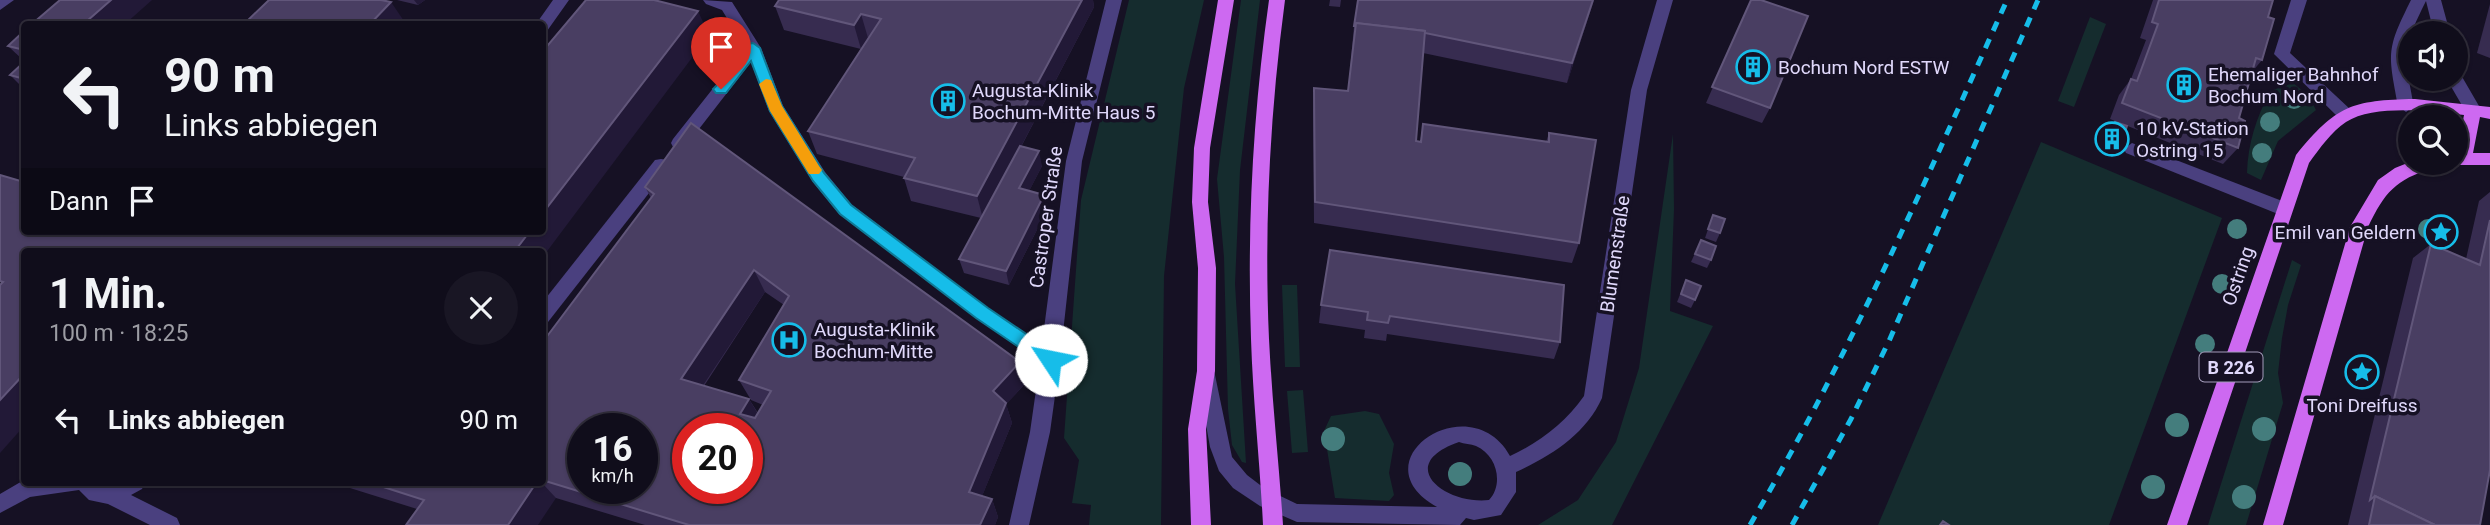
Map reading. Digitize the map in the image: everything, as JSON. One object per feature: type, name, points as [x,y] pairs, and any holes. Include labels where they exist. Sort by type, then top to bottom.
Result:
[{"type":"main road","points":[[1201,525],[1197,429],[1206,372],[1207,268],[1200,202],[1202,148],[1226,0]]},
{"type":"main road","points":[[1273,525],[1262,390],[1257,243],[1262,120],[1277,0]]},
{"type":"main road","points":[[2345,114],[2377,107],[2398,110]]},
{"type":"main road","points":[[2468,110],[2490,113]]},
{"type":"main road","points":[[2468,125],[2473,110]]},
{"type":"main road","name":"Ostring","points":[[2177,525],[2302,160],[2326,129],[2345,114]]},
{"type":"main road","points":[[2468,157],[2490,159]]},
{"type":"main road","points":[[2273,525],[2359,227],[2380,187],[2398,173]]},
{"type":"street","points":[[0,5],[6,0]]},
{"type":"street","points":[[546,21],[561,0]]},
{"type":"street","name":"Castroper Straße","points":[[1019,525],[1040,432],[1051,360],[1074,161],[1114,0]]},
{"type":"street","name":"Blumenstraße","points":[[1507,467],[1541,452],[1580,420],[1593,398],[1639,90],[1665,0]]},
{"type":"street","points":[[2299,0],[2282,54],[2345,114]]},
{"type":"street","points":[[2410,105],[2397,57],[2400,38],[2419,0]]},
{"type":"street","points":[[2433,0],[2439,21]]},
{"type":"street","points":[[726,2],[753,48],[775,107],[818,177],[845,209],[982,313],[1051,360]]},
{"type":"street","points":[[546,312],[753,48]]},
{"type":"street","points":[[2462,91],[2473,110]]},
{"type":"street","points":[[2132,149],[2284,209]]},
{"type":"street","points":[[1206,372],[1224,463],[1241,483],[1272,504],[1297,513],[1457,517],[1474,517],[1494,509],[1506,492],[1507,467],[1499,453],[1479,439],[1459,434],[1439,438],[1427,446],[1420,455],[1416,472],[1422,492],[1437,509],[1457,517]]},
{"type":"street","points":[[0,504],[27,488],[46,486]]},
{"type":"street","points":[[87,486],[90,492],[99,496],[122,491],[130,486]]},
{"type":"street","points":[[109,494],[170,525]]},
{"type":"green space","points":[[1129,0],[1204,0],[1184,88],[1164,276],[1161,525],[1089,525],[1091,505],[1072,503],[1079,460],[1064,438],[1081,200]]},
{"type":"green space","points":[[1241,0],[1260,0],[1240,170],[1235,284],[1246,463],[1242,462],[1232,445],[1228,409],[1224,257],[1217,179]]},
{"type":"green space","points":[[2090,17],[2106,24],[2074,107],[2058,101]]},
{"type":"green space","points":[[2293,83],[2308,95],[2316,110],[2278,141],[2261,180],[2247,173],[2249,151],[2257,121],[2270,91]]},
{"type":"green space","points":[[1673,134],[1674,209],[1670,311],[1713,326],[1612,525],[1538,525],[1578,500],[1616,442],[1639,368]]},
{"type":"green space","points":[[2041,142],[2222,218],[2109,525],[1878,525]]},
{"type":"green space","points":[[2292,260],[2301,265],[2288,305],[2282,338],[2278,373],[2283,403],[2246,525],[2208,525]]},
{"type":"green space","points":[[1282,285],[1297,285],[1300,367],[1285,367]]},
{"type":"green space","points":[[1303,390],[1308,452],[1292,453],[1287,391]]},
{"type":"green space","points":[[1365,411],[1379,414],[1394,444],[1389,473],[1394,495],[1389,501],[1335,498],[1324,431],[1331,416]]},
{"type":"building","points":[[60,0],[111,0],[87,21],[36,21]]},
{"type":"building","points":[[269,0],[391,2],[373,21],[247,21]]},
{"type":"building","points":[[586,0],[654,0],[698,11],[546,209],[546,47]]},
{"type":"building","name":"Augusta-Klinik Bochum-Mitte Haus 5","points":[[779,0],[1082,0],[977,196],[904,178],[915,158],[808,131],[881,19],[861,14],[854,25],[775,6]]},
{"type":"building","points":[[1358,0],[1593,0],[1572,63],[1425,31],[1356,23],[1354,26]]},
{"type":"building","name":"Bochum Nord ESTW","points":[[1751,0],[1761,0],[1808,16],[1770,108],[1712,87]]},
{"type":"building","name":"Ehemaliger Bahnhof Bochum Nord","points":[[2159,0],[2273,0],[2268,17],[2274,19],[2262,60],[2256,58],[2239,118],[2245,121],[2238,148],[2122,103],[2131,79],[2137,81],[2158,24],[2152,22]]},
{"type":"building","points":[[1356,23],[1425,31],[1416,141],[1421,142],[1423,124],[1549,142],[1549,133],[1596,140],[1579,243],[1315,202],[1314,88],[1348,91]]},
{"type":"building","points":[[21,34],[21,49],[8,46]]},
{"type":"building","points":[[21,65],[21,78],[10,75]]},
{"type":"building","points":[[2115,122],[2127,126],[2123,138],[2111,134]]},
{"type":"building","points":[[691,123],[1020,362],[993,391],[1006,403],[969,492],[992,499],[980,525],[689,525],[620,504],[658,504],[658,413],[567,413],[567,488],[546,481],[546,338],[654,194],[645,187]],"holes":[[[754,270],[789,296],[739,380],[771,391],[758,413],[763,413],[763,504],[672,504],[672,413],[741,413],[749,399],[681,379]]]},
{"type":"building","points":[[1020,146],[1039,151],[1019,188],[1044,195],[1006,271],[959,259]]},
{"type":"building","points":[[0,175],[21,181],[21,235],[527,235],[517,248],[21,248],[21,377],[0,400],[0,285],[3,282],[0,281]]},
{"type":"building","points":[[1713,215],[1725,219],[1720,233],[1708,229]]},
{"type":"building","points":[[2490,220],[2490,470],[2480,525],[2435,525],[2375,496],[2370,500],[2431,244],[2480,265]]},
{"type":"building","points":[[1701,240],[1716,246],[1711,260],[1695,254]]},
{"type":"building","points":[[1330,250],[1564,285],[1560,342],[1390,316],[1388,323],[1367,320],[1368,312],[1321,305]]},
{"type":"building","points":[[1686,280],[1701,286],[1695,300],[1681,294]]},
{"type":"building","points":[[380,486],[534,486],[508,525],[406,525],[424,500]]},
{"type":"building","points":[[2375,496],[2435,525],[2369,525]]},
{"type":"railway","points":[[1750,525],[1854,332],[2007,0]]},
{"type":"railway","points":[[1792,525],[1851,419],[1889,341],[2038,0]]},
{"type":"slow traffic","points":[[766,84],[775,107],[814,170]]},
{"type":"place","name":"Bochum Nord ESTW","points":[[1753,67]]},
{"type":"place","name":"Ehemaliger Bahnhof Bochum Nord","points":[[2184,85]]},
{"type":"place","name":"Augusta-Klinik Bochum-Mitte Haus 5","points":[[948,101]]},
{"type":"place","name":"10 kV-Station Ostring 15","points":[[2112,139]]},
{"type":"place","name":"Emil van Geldern","points":[[2441,232]]},
{"type":"place","name":"Augusta-Klinik Bochum-Mitte","points":[[789,340]]},
{"type":"place","name":"Toni Dreifuss","points":[[2362,372]]},
{"type":"route","points":[[721,89],[753,48],[775,107],[818,177],[845,209],[982,313],[1051,360]]}]
